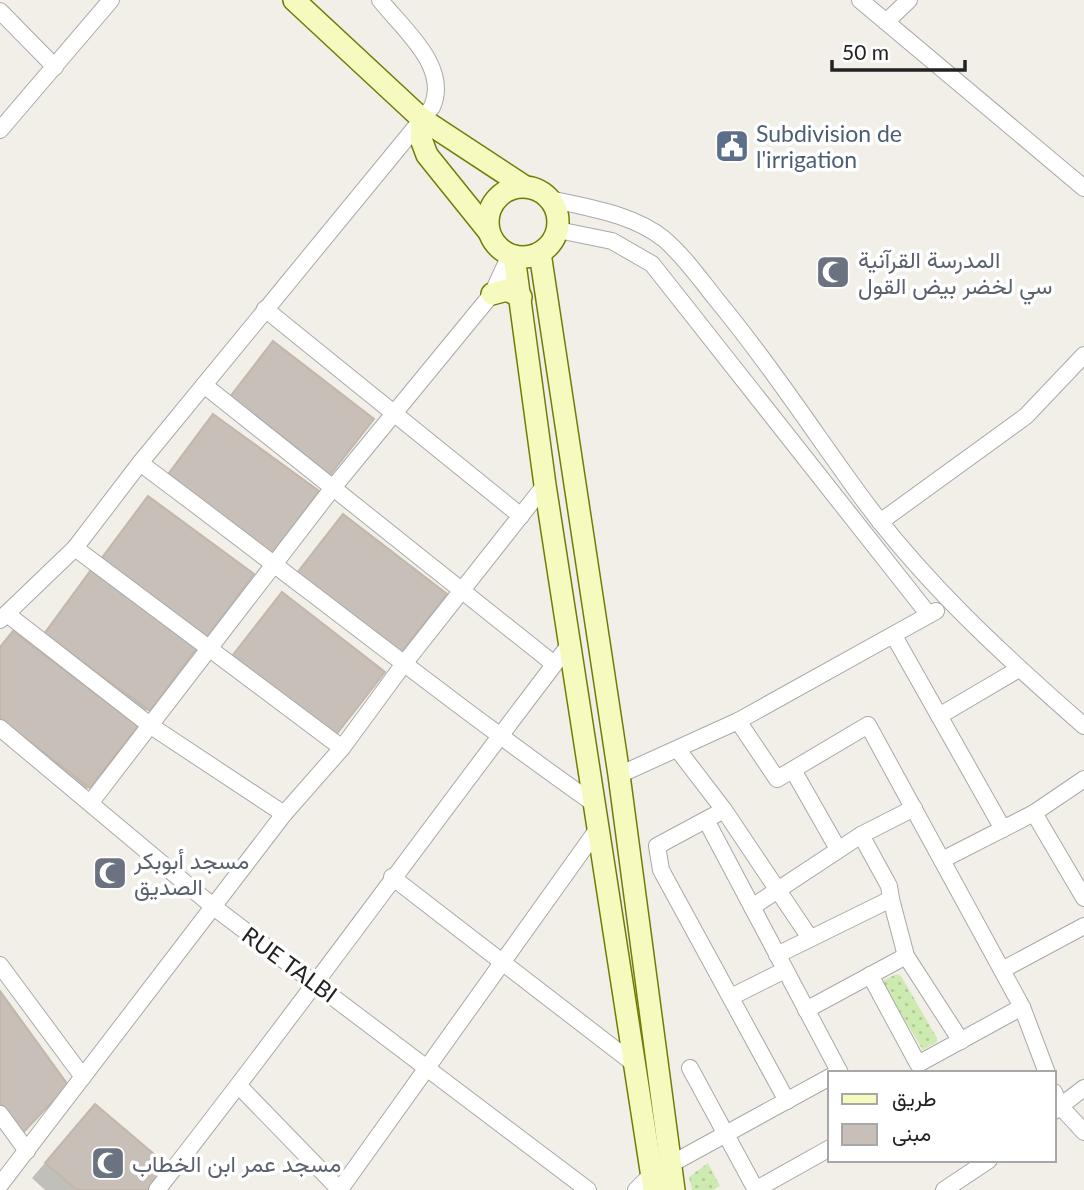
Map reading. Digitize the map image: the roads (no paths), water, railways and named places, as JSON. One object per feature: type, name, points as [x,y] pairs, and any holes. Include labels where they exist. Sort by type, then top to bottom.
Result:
[{"type":"street","points":[[0,130],[111,0]]},
{"type":"street","points":[[294,0],[422,119],[524,186],[539,190],[551,199],[620,216],[664,239],[766,359],[880,522],[950,603],[1084,726]]},
{"type":"street","points":[[284,814],[151,726],[4,617],[75,548],[140,463],[422,119],[436,98],[433,68],[380,0]]},
{"type":"street","points":[[860,0],[1084,188]]},
{"type":"street","points":[[886,22],[909,0]]},
{"type":"street","points":[[0,11],[55,67]]},
{"type":"street","points":[[422,119],[421,138],[427,155],[489,232],[497,246],[512,256],[540,253],[551,244],[558,230],[558,214],[551,199]]},
{"type":"street","points":[[489,232],[489,213],[498,197],[524,186]]},
{"type":"street","points":[[558,230],[612,241],[652,264],[929,615]]},
{"type":"street","points":[[540,253],[619,775],[653,1180]]},
{"type":"street","points":[[91,802],[332,489],[492,294],[512,256]]},
{"type":"street","points":[[512,256],[522,297],[545,485],[653,1180]]},
{"type":"street","points":[[492,294],[507,290],[522,297]]},
{"type":"street","points":[[265,309],[521,516]]},
{"type":"street","points":[[880,522],[1026,416],[1084,355]]},
{"type":"street","points":[[204,385],[554,664]]},
{"type":"street","points":[[140,463],[275,563],[402,665],[593,803]]},
{"type":"street","points":[[0,1185],[215,908],[284,814],[342,748],[402,665],[545,485]]},
{"type":"street","points":[[75,548],[342,748]]},
{"type":"street","points":[[619,775],[738,721],[950,603]]},
{"type":"street","points":[[894,636],[1003,829]]},
{"type":"street","points":[[157,1190],[239,1086],[392,877],[570,644]]},
{"type":"street","points":[[939,716],[1019,669]]},
{"type":"street","points":[[738,721],[777,779],[868,725],[1022,1007],[1046,1071]]},
{"type":"street","name":"RUE TALBI","points":[[0,728],[215,908],[588,1190]]},
{"type":"street","points":[[678,750],[724,810],[810,938]]},
{"type":"street","points":[[793,770],[838,849]]},
{"type":"street","points":[[942,860],[1034,813],[1084,779]]},
{"type":"street","points":[[752,907],[838,849],[914,808]]},
{"type":"street","points":[[724,810],[657,846],[661,870],[787,1101]]},
{"type":"street","points":[[1034,813],[1084,898]]},
{"type":"street","points":[[706,820],[838,1071]]},
{"type":"street","points":[[239,1086],[340,1189],[597,830]]},
{"type":"street","points":[[861,835],[889,886],[906,956],[961,1041]]},
{"type":"street","points":[[392,877],[633,1063]]},
{"type":"street","points":[[777,955],[891,899]]},
{"type":"street","points":[[1002,970],[1084,926]]},
{"type":"street","points":[[806,1010],[906,956]]},
{"type":"street","points":[[0,965],[83,1077]]},
{"type":"street","points":[[731,998],[785,970]]},
{"type":"street","points":[[870,975],[918,1064],[1022,1007]]},
{"type":"street","points":[[690,1068],[756,1190],[828,1149]]},
{"type":"street","points":[[653,1180],[828,1078]]},
{"type":"street","points":[[1084,1088],[1056,1103],[1084,1132]]},
{"type":"street","points":[[0,1114],[27,1151]]},
{"type":"street","points":[[944,1190],[986,1162]]},
{"type":"street","points":[[653,1180],[674,1190]]},
{"type":"place","name":"Subdivision de l'irrigation","points":[[732,146]]},
{"type":"place","name":"المدرسة القرآنية سي لخضر بيض القول","points":[[833,272]]},
{"type":"place","name":"مسجد أبوبكر الصديق","points":[[110,873]]},
{"type":"place","name":"مسجد عمر ابن الخطاب","points":[[108,1163]]}]
